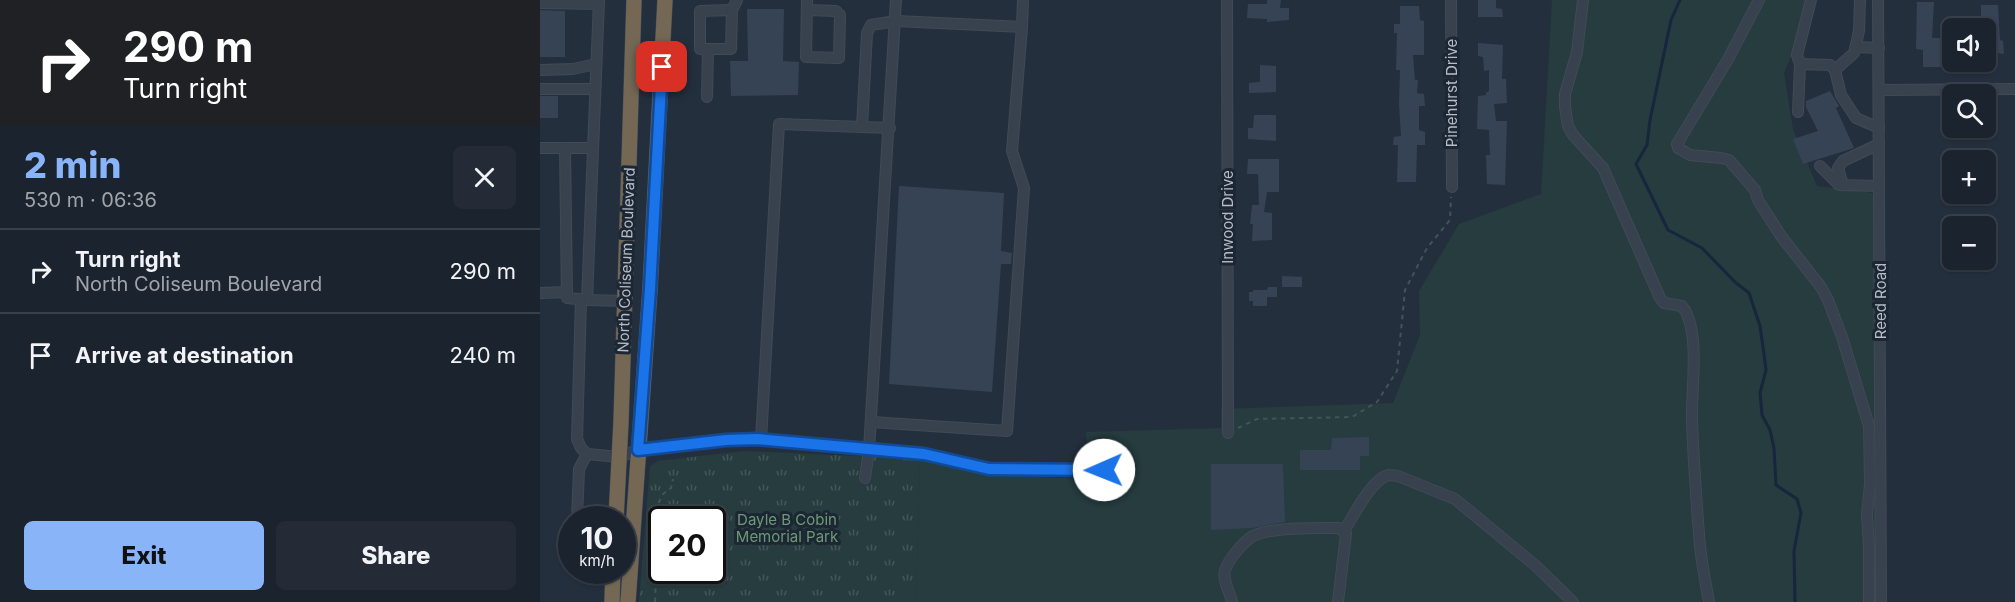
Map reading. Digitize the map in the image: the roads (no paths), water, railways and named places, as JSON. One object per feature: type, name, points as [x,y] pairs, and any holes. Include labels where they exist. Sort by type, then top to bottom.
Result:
[{"type":"highway","name":"North Coliseum Boulevard","points":[[617,506],[634,0]]},
{"type":"highway","name":"North Coliseum Boulevard","points":[[628,602],[650,289],[665,0]]},
{"type":"highway","points":[[612,602],[613,584]]},
{"type":"street","points":[[865,478],[869,450],[897,21],[896,0]]},
{"type":"street","points":[[870,422],[1007,431],[1024,188],[1012,151],[1023,0]]},
{"type":"street","name":"Inwood Drive","points":[[1227,0],[1228,433]]},
{"type":"street","name":"Pinehurst Drive","points":[[1451,0],[1452,187]]},
{"type":"street","points":[[1583,0],[1577,52],[1565,94],[1566,120],[1573,135],[1603,168],[1660,298],[1664,303],[1682,306],[1687,313],[1694,373],[1692,415],[1699,537],[1708,602]]},
{"type":"street","points":[[1759,0],[1727,61],[1677,144],[1678,148],[1690,154],[1729,160],[1746,177],[1781,236],[1821,287],[1828,300],[1845,345],[1869,426],[1870,484],[1867,513],[1869,602]]},
{"type":"street","points":[[1798,112],[1800,64],[1797,55],[1811,0]]},
{"type":"street","points":[[1835,70],[1854,53],[1859,31],[1860,0]]},
{"type":"street","name":"Reed Road","points":[[1878,0],[1881,602]]},
{"type":"street","points":[[540,3],[599,2],[577,439],[587,454],[619,457],[638,450],[726,440],[761,440],[924,454],[989,469],[1104,470]]},
{"type":"street","points":[[734,5],[731,49],[700,49],[700,11],[734,5]]},
{"type":"street","points":[[807,5],[836,11],[840,15],[839,58],[806,57],[807,5]]},
{"type":"street","points":[[862,127],[867,33],[871,25],[897,21],[1022,27]]},
{"type":"street","points":[[1856,47],[1879,48]]},
{"type":"street","points":[[707,97],[708,49]]},
{"type":"street","points":[[540,70],[573,69],[596,64]]},
{"type":"street","points":[[1800,64],[1830,65],[1835,70],[1840,95],[1856,118],[1879,128]]},
{"type":"street","points":[[540,89],[595,89]]},
{"type":"street","points":[[1879,90],[2015,89]]},
{"type":"street","points":[[761,440],[779,124],[890,128]]},
{"type":"street","points":[[1843,185],[1838,168],[1843,161],[1879,144]]},
{"type":"street","points":[[540,148],[592,148]]},
{"type":"street","points":[[565,148],[567,298],[625,301]]},
{"type":"street","points":[[1820,166],[1839,185],[1879,186]]},
{"type":"street","points":[[540,293],[567,292]]},
{"type":"street","points":[[578,506],[579,469],[587,454]]},
{"type":"street","points":[[1344,531],[1370,490],[1380,479],[1390,475],[1398,476],[1455,499],[1536,566],[1573,602]]},
{"type":"street","points":[[1232,602],[1224,580],[1225,570],[1239,548],[1248,539],[1256,535],[1281,531],[1339,528],[1346,534],[1338,602]]},
{"type":"waterway","points":[[1680,0],[1671,20],[1647,145],[1636,164],[1668,230],[1702,248],[1749,293],[1760,326],[1764,354],[1766,370],[1760,393],[1762,415],[1770,430],[1774,448],[1776,485],[1797,499],[1801,513],[1794,551],[1795,602]]},
{"type":"park label","name":"Dayle B Cobin Memorial Park","points":[[787,528]]}]
